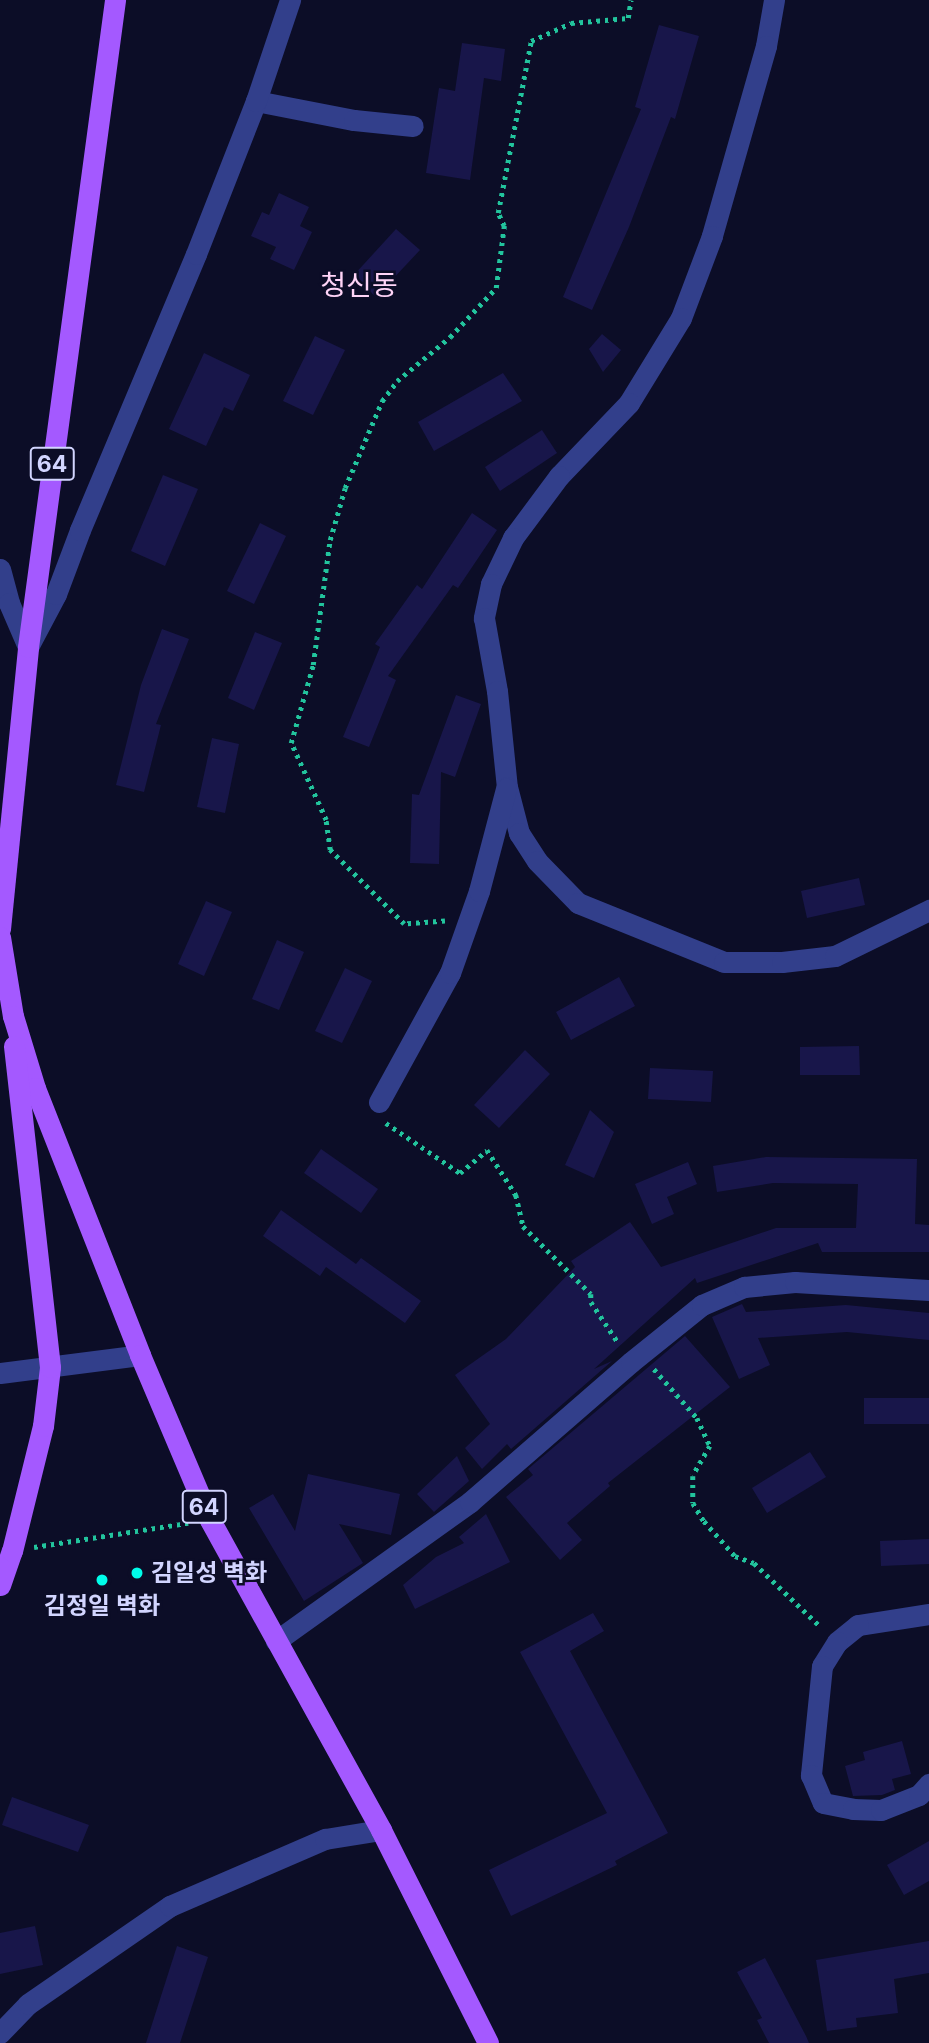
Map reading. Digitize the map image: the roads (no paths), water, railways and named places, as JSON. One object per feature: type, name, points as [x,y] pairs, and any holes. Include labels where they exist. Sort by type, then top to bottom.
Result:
[{"type":"main road","name":"64","points":[[0,929],[28,647],[115,0]]},
{"type":"main road","name":"64","points":[[0,937],[13,1016],[35,1088],[140,1355],[210,1520],[380,1829],[488,2043]]},
{"type":"main road","points":[[0,1585],[12,1550],[43,1426],[50,1367],[15,1073],[13,1016]]},
{"type":"street","points":[[28,647],[56,594],[256,101],[290,0]]},
{"type":"street","points":[[774,0],[766,46],[712,236],[681,317],[629,403],[559,476],[513,538],[491,584],[484,618],[497,691],[507,787],[519,832],[537,861],[578,903],[724,962],[782,962],[835,956],[929,910]]},
{"type":"street","points":[[256,101],[354,120],[413,126]]},
{"type":"street","points":[[0,569],[9,603],[28,647]]},
{"type":"street","points":[[379,1102],[444,985],[470,917],[507,787]]},
{"type":"street","points":[[276,1641],[470,1502],[636,1358],[702,1305],[744,1287],[795,1282],[929,1290]]},
{"type":"street","points":[[6,1373],[140,1355]]},
{"type":"street","points":[[929,1614],[858,1625],[837,1642],[822,1666],[811,1775],[823,1803],[881,1810],[919,1795],[929,1784]]},
{"type":"street","points":[[0,2033],[28,2004],[170,1906],[325,1839],[380,1829]]},
{"type":"place","name":"김일성 벽화","points":[[137,1573]]},
{"type":"place","name":"김정일 벽화","points":[[102,1580]]},
{"type":"district","name":"청신동","points":[[359,285]]}]
